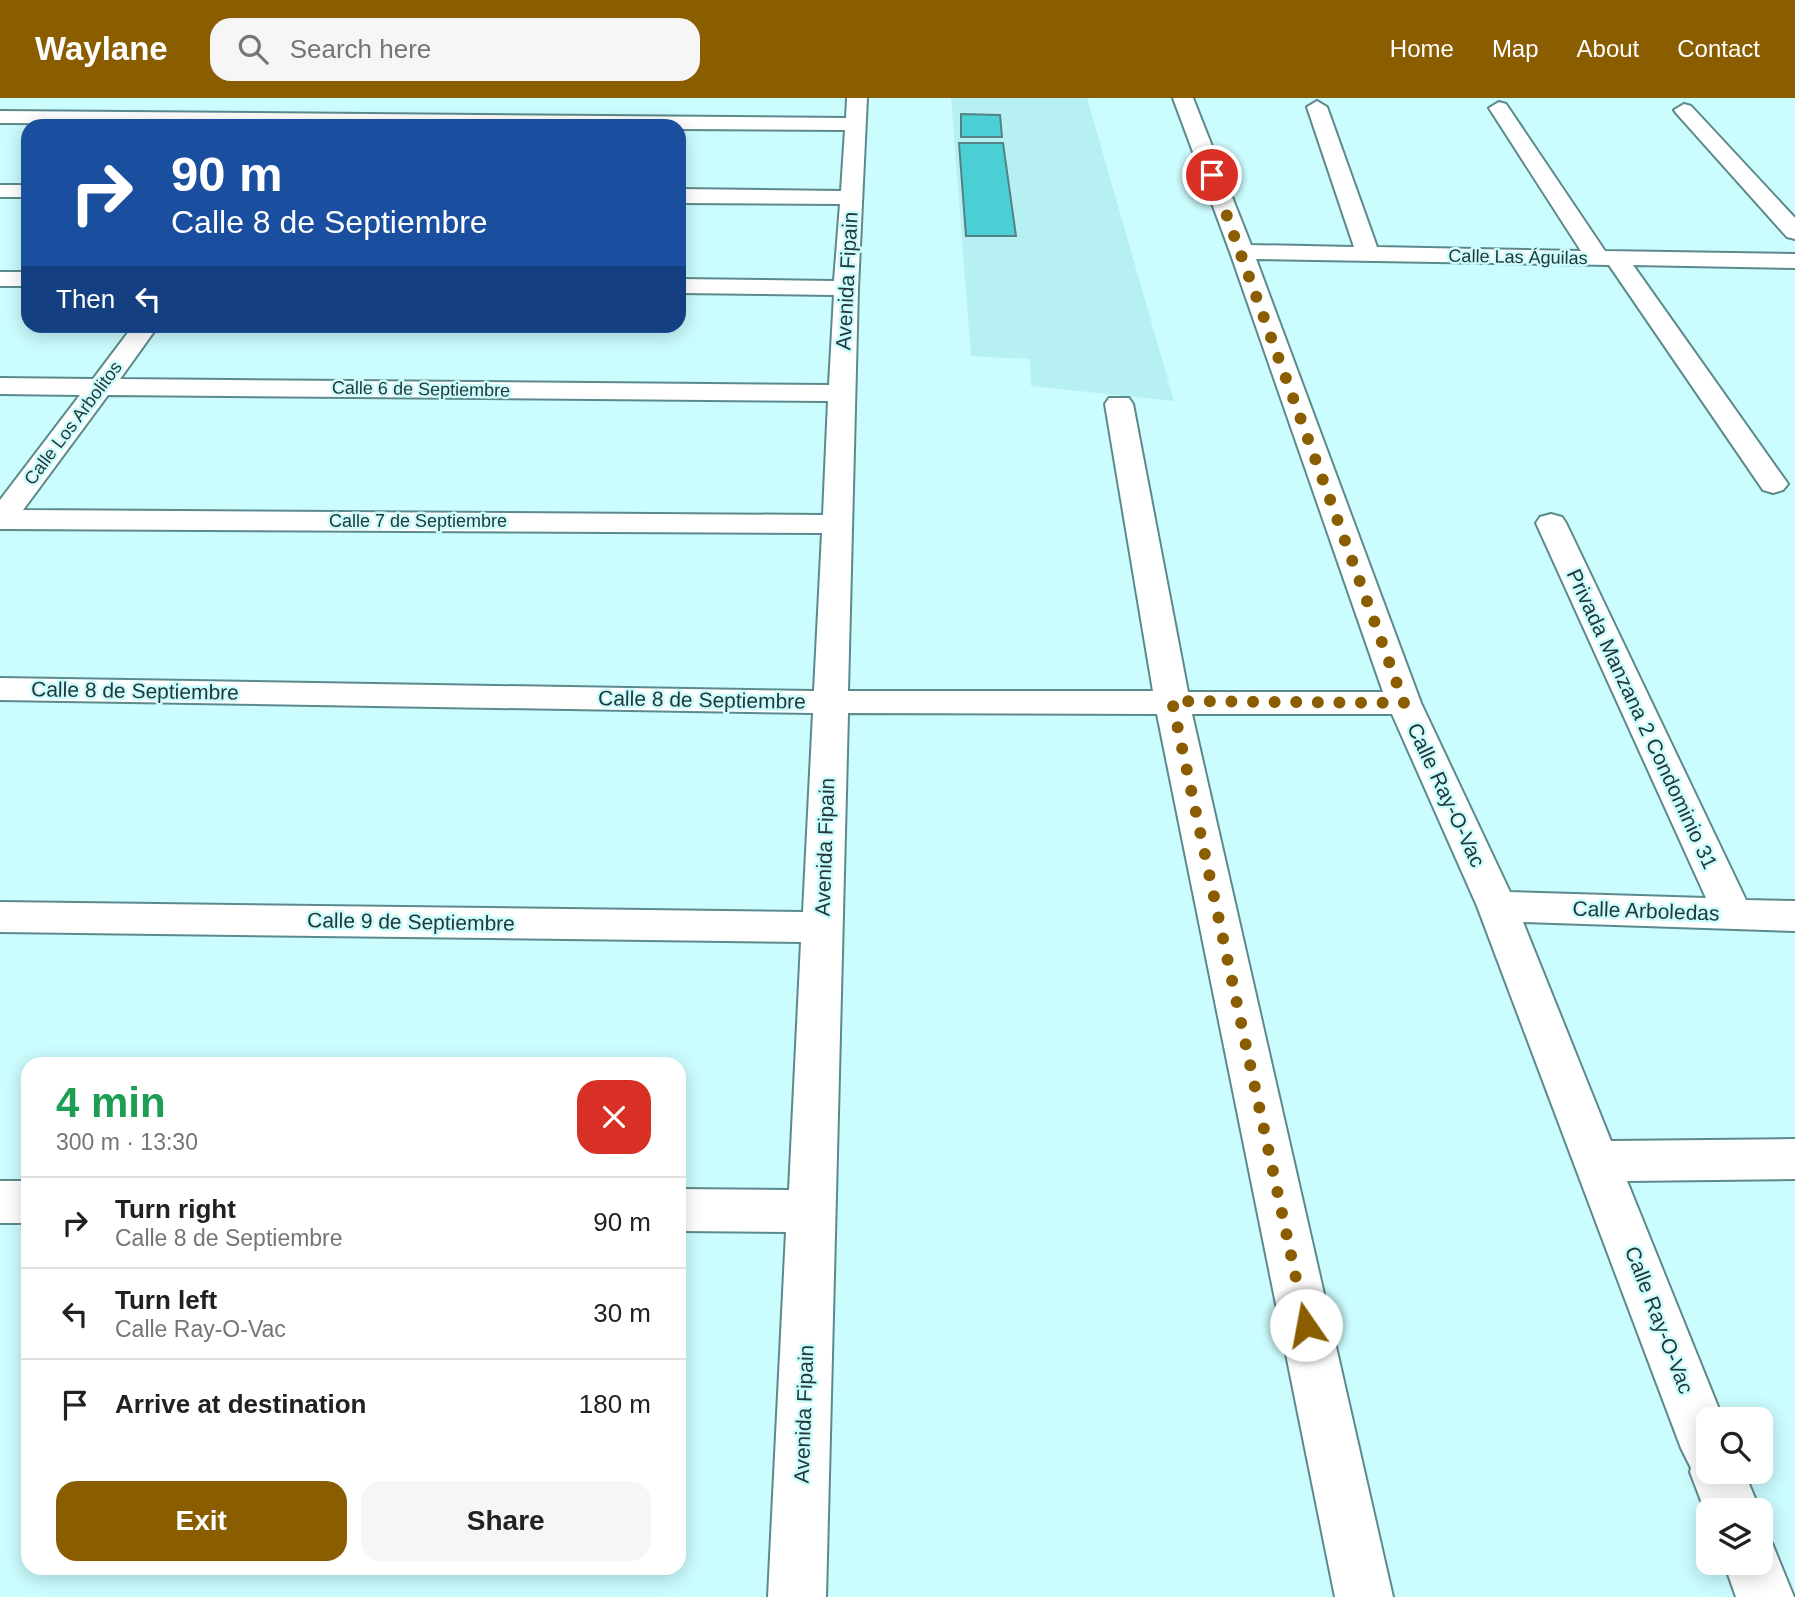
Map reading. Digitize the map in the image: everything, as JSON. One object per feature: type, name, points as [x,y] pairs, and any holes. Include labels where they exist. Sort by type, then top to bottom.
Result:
[{"type":"street","points":[[301,119],[317,98]]},
{"type":"street","name":"Avenida Fipain","points":[[797,1597],[846,288],[858,98]]},
{"type":"street","name":"Calle Ray-O-Vac","points":[[1183,98],[1242,252],[1404,703],[1497,906],[1696,1417]]},
{"type":"street","points":[[1317,107],[1368,254]]},
{"type":"street","points":[[1499,108],[1773,484]]},
{"type":"street","points":[[1684,110],[1795,232]]},
{"type":"street","points":[[0,117],[99,119]]},
{"type":"street","points":[[686,124],[856,124]]},
{"type":"street","points":[[0,191],[21,191]]},
{"type":"street","points":[[686,197],[851,198]]},
{"type":"street","name":"Calle Las Águilas","points":[[1242,252],[1795,261]]},
{"type":"street","points":[[0,279],[21,279]]},
{"type":"street","points":[[686,286],[846,288]]},
{"type":"street","name":"Calle Los Arbolitos","points":[[0,519],[141,333]]},
{"type":"street","name":"Calle 6 de Septiembre","points":[[0,386],[842,393]]},
{"type":"street","points":[[1119,404],[1172,701],[1364,1597]]},
{"type":"street","name":"Calle 7 de Septiembre","points":[[0,519],[837,524]]},
{"type":"street","name":"Privada Manzana 2 Condominio 31","points":[[1551,523],[1733,914]]},
{"type":"street","name":"Calle 8 de Septiembre","points":[[0,689],[830,702],[1404,703]]},
{"type":"street","name":"Calle Arboledas","points":[[1497,906],[1795,916]]},
{"type":"street","name":"Calle 9 de Septiembre","points":[[0,917],[822,927]]},
{"type":"street","points":[[1598,1161],[1795,1159]]},
{"type":"street","points":[[0,1202],[21,1202]]},
{"type":"street","points":[[686,1210],[812,1212]]},
{"type":"street","points":[[1757,1575],[1765,1597]]},
{"type":"shaded area","points":[[951,98],[1087,98],[1174,401],[1031,386],[1030,359],[971,356]]},
{"type":"building","points":[[961,114],[1000,115],[1002,137],[961,137]]},
{"type":"building","points":[[959,143],[1003,143],[1016,236],[966,236]]},
{"type":"route","points":[[1212,175],[1404,703],[1172,701],[1306,1325]]}]
